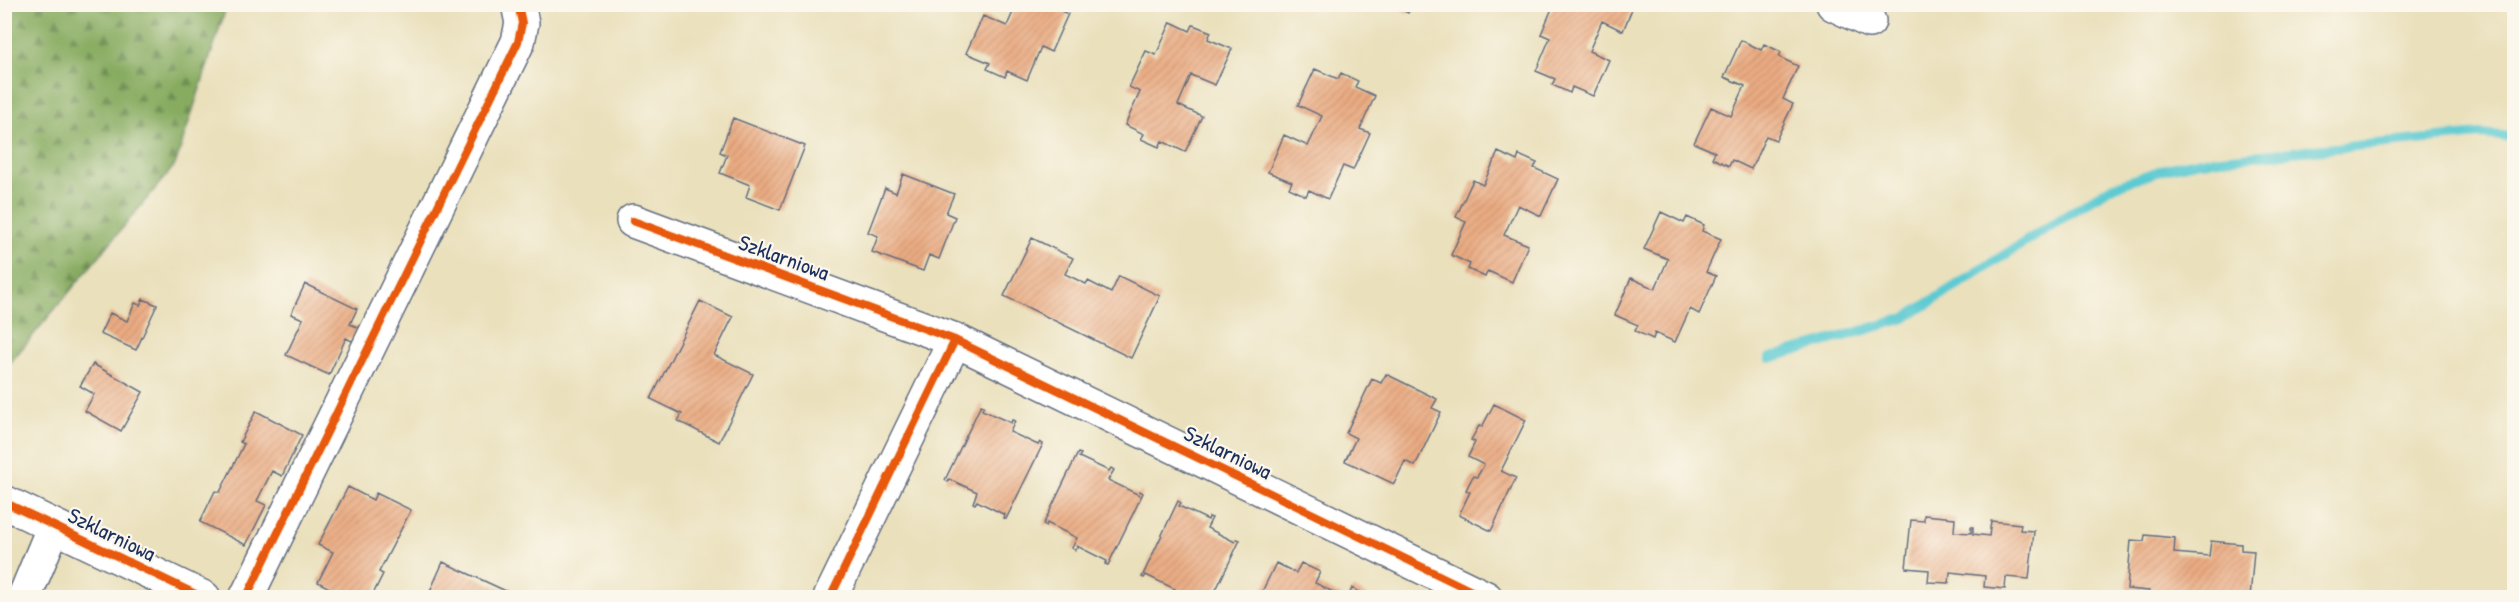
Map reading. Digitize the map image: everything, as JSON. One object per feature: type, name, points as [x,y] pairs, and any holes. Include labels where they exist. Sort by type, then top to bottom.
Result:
[{"type":"street","points":[[246,597],[518,42],[522,23],[518,4]]},
{"type":"street","points":[[1833,4],[1869,21]]},
{"type":"street","name":"Szklarniowa","points":[[633,221],[956,339],[1486,597]]},
{"type":"street","points":[[830,597],[956,339]]},
{"type":"street","name":"Szklarniowa","points":[[4,502],[204,597]]},
{"type":"street","name":"Szklarniowa","points":[[24,597],[54,526]]},
{"type":"green space","points":[[5,4],[227,5],[175,165],[5,369]]},
{"type":"building","points":[[1390,4],[1412,4],[1408,13]]},
{"type":"building","points":[[1554,4],[1634,4],[1623,31],[1602,21],[1589,51],[1609,60],[1593,96],[1572,87],[1570,93],[1552,85],[1555,79],[1536,71],[1550,38],[1541,34]]},
{"type":"building","points":[[1016,5],[1061,5],[1058,10],[1068,14],[1051,52],[1041,47],[1027,80],[1007,71],[1005,77],[987,69],[990,63],[966,53],[983,16],[1007,26]]},
{"type":"building","points":[[1171,22],[1190,31],[1193,25],[1211,32],[1208,39],[1232,49],[1215,85],[1191,75],[1178,105],[1202,116],[1185,152],[1162,141],[1159,147],[1141,139],[1144,134],[1125,125],[1140,92],[1129,87],[1146,51],[1156,55]]},
{"type":"building","points":[[1741,40],[1761,50],[1764,44],[1781,52],[1779,57],[1798,66],[1783,99],[1793,104],[1776,140],[1766,136],[1751,169],[1732,160],[1729,166],[1712,158],[1715,152],[1694,143],[1711,107],[1731,116],[1745,86],[1724,77]]},
{"type":"building","points":[[1315,69],[1338,79],[1341,73],[1358,81],[1355,87],[1375,96],[1360,129],[1370,133],[1353,170],[1343,166],[1328,199],[1309,190],[1306,196],[1289,188],[1292,182],[1268,172],[1284,135],[1308,146],[1322,116],[1298,105]]},
{"type":"building","points":[[733,118],[805,146],[780,210],[746,197],[750,185],[720,173],[727,155],[720,152]]},
{"type":"building","points":[[1498,152],[1517,161],[1519,155],[1537,163],[1534,168],[1558,179],[1541,216],[1518,205],[1504,235],[1528,245],[1512,282],[1488,271],[1485,277],[1468,269],[1470,264],[1451,255],[1466,222],[1456,217],[1473,180],[1483,185]]},
{"type":"building","points":[[903,174],[954,194],[946,213],[955,217],[939,259],[929,255],[923,271],[872,252],[878,236],[868,232],[885,188],[896,193]]},
{"type":"building","points":[[1661,212],[1684,223],[1687,217],[1704,225],[1702,231],[1721,239],[1706,272],[1716,276],[1699,314],[1690,309],[1675,342],[1655,333],[1653,339],[1635,331],[1638,325],[1615,315],[1631,278],[1655,289],[1668,259],[1644,249]]},
{"type":"building","points":[[1032,238],[1073,258],[1065,274],[1086,284],[1088,281],[1111,293],[1119,276],[1160,296],[1131,358],[1004,296]]},
{"type":"building","points":[[305,284],[357,309],[350,324],[365,330],[358,344],[346,338],[329,375],[286,355],[303,319],[291,314]]},
{"type":"building","points":[[143,299],[157,305],[136,350],[100,334],[110,313],[127,321],[135,303],[140,305]]},
{"type":"building","points":[[700,301],[733,317],[714,355],[753,374],[719,442],[678,421],[682,414],[651,399]]},
{"type":"building","points":[[93,364],[143,392],[121,431],[85,411],[94,394],[80,386]]},
{"type":"building","points":[[1386,374],[1437,399],[1432,408],[1441,412],[1415,466],[1405,461],[1394,484],[1345,461],[1356,438],[1346,433],[1372,379],[1381,383]]},
{"type":"building","points":[[1494,404],[1526,420],[1501,471],[1516,478],[1491,531],[1459,515],[1470,492],[1466,490],[1473,476],[1477,477],[1484,465],[1468,457],[1475,442],[1471,440],[1479,426],[1482,427]]},
{"type":"building","points":[[981,405],[984,406],[982,410],[1011,423],[1012,420],[1015,421],[1010,432],[1038,445],[1040,442],[1043,444],[1006,519],[1005,515],[977,501],[973,503],[977,492],[949,479],[948,482],[945,480]]},
{"type":"building","points":[[256,411],[302,435],[282,476],[272,471],[257,501],[266,505],[246,545],[200,522],[215,491],[220,492],[244,444],[240,442]]},
{"type":"building","points":[[1078,453],[1081,454],[1079,457],[1109,471],[1111,468],[1114,470],[1108,480],[1139,495],[1140,491],[1143,493],[1108,565],[1105,564],[1107,561],[1077,546],[1075,550],[1072,548],[1077,538],[1047,523],[1046,526],[1043,525]]},
{"type":"building","points":[[348,487],[373,500],[376,493],[411,510],[379,572],[383,574],[371,598],[348,598],[318,582],[333,552],[318,545]]},
{"type":"building","points":[[1178,501],[1181,503],[1179,506],[1208,520],[1209,517],[1212,518],[1207,528],[1235,542],[1237,539],[1240,540],[1212,598],[1170,598],[1175,589],[1146,575],[1142,577]]},
{"type":"building","points":[[1924,515],[1955,518],[1954,532],[1971,533],[1971,527],[1973,527],[1973,534],[1989,536],[1991,521],[2021,524],[2020,530],[2034,531],[2029,579],[2006,577],[2005,589],[1984,587],[1985,576],[1950,572],[1949,583],[1928,582],[1929,570],[1906,568],[1911,520],[1924,521]]},
{"type":"building","points":[[2145,535],[2175,538],[2174,553],[2209,556],[2211,541],[2241,544],[2241,550],[2254,551],[2250,598],[2206,598],[2170,592],[2170,598],[2149,598],[2149,591],[2127,589],[2131,540],[2144,541]]},
{"type":"building","points":[[443,562],[508,592],[506,598],[427,598]]},
{"type":"building","points":[[1276,563],[1296,573],[1301,563],[1320,572],[1315,583],[1345,598],[1259,598]]},
{"type":"building","points":[[1352,588],[1372,598],[1348,598]]},
{"type":"waterway","points":[[1770,358],[1905,318],[2110,188],[2165,169],[2200,161],[2480,134],[2514,137]]},
{"type":"cycle path","points":[[246,598],[518,42],[522,23],[518,4]]},
{"type":"cycle path","points":[[633,221],[955,340],[830,598]]},
{"type":"cycle path","points":[[955,340],[1486,598]]},
{"type":"cycle path","points":[[4,502],[204,598]]}]
